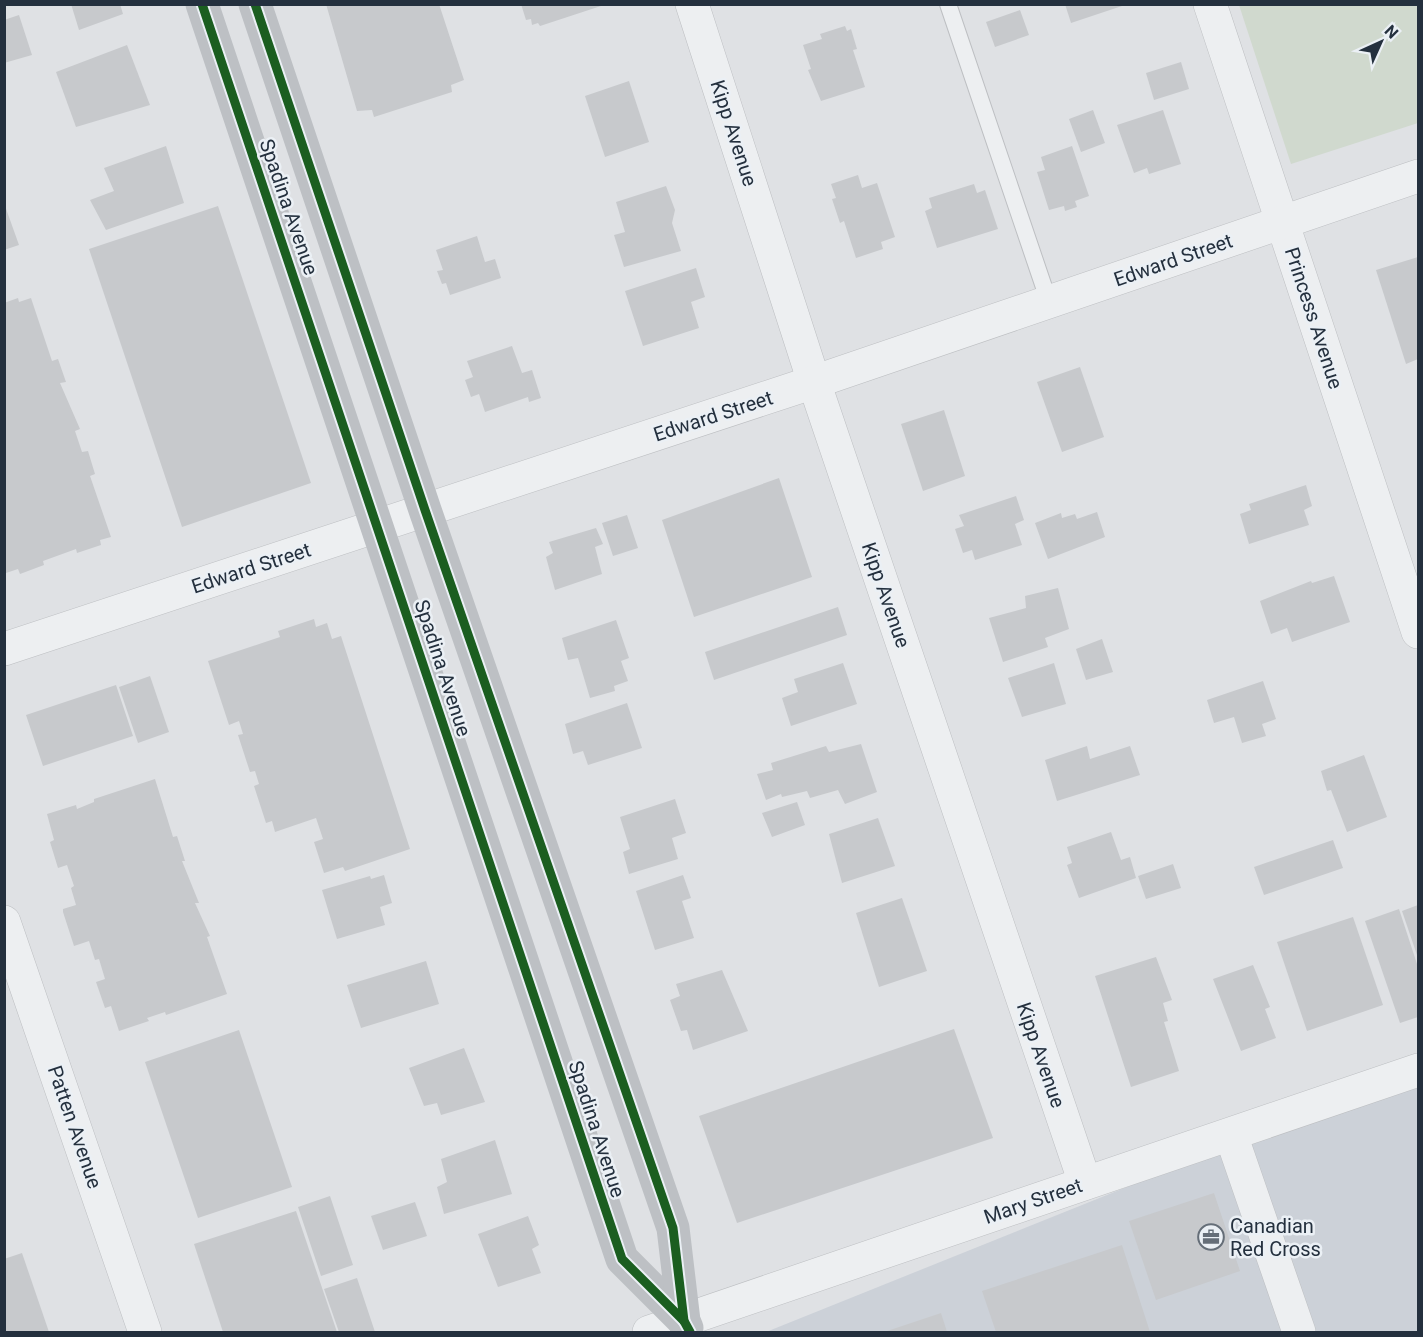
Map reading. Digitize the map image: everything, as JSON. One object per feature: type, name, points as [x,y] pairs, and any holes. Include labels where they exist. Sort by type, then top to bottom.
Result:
[{"type":"street","name":"Spadina Avenue","points":[[202,4],[622,1259],[687,1327]]},
{"type":"street","name":"Spadina Avenue","points":[[255,4],[425,510],[673,1228],[687,1327]]},
{"type":"street","name":"Kipp Avenue","points":[[692,4],[814,382],[1085,1183]]},
{"type":"street","name":"Princess Avenue","points":[[1210,4],[1419,632]]},
{"type":"street","name":"Edward Street","points":[[4,649],[814,382],[1419,176]]},
{"type":"street","name":"Patten Avenue","points":[[4,922],[145,1332]]},
{"type":"street","name":"Mary Street","points":[[649,1332],[687,1327],[1085,1183],[1419,1070]]},
{"type":"street","points":[[1231,1135],[1299,1332]]},
{"type":"lane","points":[[948,4],[1049,302]]},
{"type":"shaded area","points":[[1239,5],[1418,5],[1418,123],[1291,164]]},
{"type":"shaded area","points":[[1418,1070],[1418,1332],[766,1332]]},
{"type":"building","points":[[71,4],[120,4],[123,14],[79,30]]},
{"type":"building","points":[[326,4],[439,4],[464,80],[451,85],[452,92],[374,117],[372,110],[357,111]]},
{"type":"building","points":[[521,4],[604,5],[540,26],[538,23],[532,25],[531,19],[526,20]]},
{"type":"building","points":[[1065,4],[1125,4],[1125,5],[1071,23]]},
{"type":"building","points":[[1020,10],[1029,35],[995,47],[986,22]]},
{"type":"building","points":[[19,15],[32,55],[4,63],[4,20]]},
{"type":"building","points":[[845,26],[847,31],[851,29],[857,49],[853,50],[865,87],[821,101],[808,70],[811,69],[803,45],[822,39],[820,34]]},
{"type":"building","points":[[127,45],[150,105],[76,127],[56,72]]},
{"type":"building","points":[[1181,62],[1189,89],[1154,100],[1146,73]]},
{"type":"building","points":[[629,81],[649,142],[605,157],[585,96]]},
{"type":"building","points":[[1093,110],[1105,143],[1081,152],[1069,119]]},
{"type":"building","points":[[1163,110],[1181,164],[1149,174],[1147,168],[1134,173],[1117,125]]},
{"type":"building","points":[[166,146],[184,203],[106,230],[90,200],[114,191],[104,168]]},
{"type":"building","points":[[1072,146],[1089,196],[1075,201],[1077,207],[1065,211],[1064,206],[1049,210],[1037,172],[1045,170],[1041,157]]},
{"type":"building","points":[[858,175],[862,188],[877,183],[895,237],[881,242],[883,249],[856,258],[844,221],[840,223],[832,199],[836,198],[831,184]]},
{"type":"building","points":[[974,184],[977,193],[985,190],[998,229],[937,248],[925,211],[932,208],[929,198]]},
{"type":"building","points":[[666,186],[675,210],[672,223],[681,251],[624,267],[614,235],[625,232],[616,202]]},
{"type":"building","points":[[4,203],[19,245],[4,250]]},
{"type":"building","points":[[218,206],[311,483],[182,527],[89,249]]},
{"type":"building","points":[[477,236],[485,262],[495,259],[501,278],[450,295],[446,283],[442,284],[437,271],[443,270],[436,250]]},
{"type":"building","points":[[1418,257],[1418,359],[1406,364],[1376,270]]},
{"type":"building","points":[[696,268],[705,297],[691,302],[699,328],[643,346],[625,291]]},
{"type":"building","points":[[18,298],[19,302],[31,298],[52,361],[58,359],[66,382],[60,383],[80,429],[75,431],[82,452],[88,451],[95,474],[90,476],[111,537],[100,540],[101,545],[77,553],[76,549],[43,561],[44,565],[20,574],[18,569],[6,573],[4,570],[4,303]]},
{"type":"building","points":[[512,346],[522,373],[532,370],[541,398],[529,402],[528,397],[485,412],[479,394],[471,397],[465,380],[473,377],[467,361]]},
{"type":"building","points":[[1080,367],[1104,437],[1062,452],[1037,382]]},
{"type":"building","points":[[944,410],[965,476],[923,491],[901,424]]},
{"type":"building","points":[[779,478],[812,577],[694,617],[662,520]]},
{"type":"building","points":[[1306,485],[1312,506],[1304,510],[1309,525],[1249,544],[1240,514],[1251,510],[1249,504]]},
{"type":"building","points":[[1016,496],[1024,520],[1015,524],[1022,545],[975,560],[972,550],[963,553],[955,529],[964,526],[959,515]]},
{"type":"building","points":[[1097,512],[1105,537],[1048,559],[1035,523],[1061,513],[1062,518],[1075,514],[1077,519]]},
{"type":"building","points":[[627,515],[638,548],[613,556],[602,523]]},
{"type":"building","points":[[596,528],[603,544],[595,547],[602,574],[555,590],[546,557],[553,553],[549,542]]},
{"type":"building","points":[[1334,576],[1350,622],[1292,642],[1287,628],[1271,634],[1260,601],[1311,581],[1312,583]]},
{"type":"building","points":[[1058,588],[1069,629],[1045,638],[1048,647],[1003,662],[989,618],[1026,608],[1025,596]]},
{"type":"building","points":[[838,607],[847,635],[714,680],[705,652]]},
{"type":"building","points":[[314,619],[316,627],[327,623],[332,639],[341,636],[410,849],[345,871],[343,867],[324,873],[314,842],[323,839],[316,818],[275,832],[272,821],[266,823],[254,786],[259,784],[255,771],[250,772],[238,735],[243,734],[239,721],[229,725],[208,661],[280,637],[278,631]]},
{"type":"building","points":[[616,620],[629,658],[621,661],[628,681],[614,686],[615,691],[590,698],[578,658],[568,660],[562,638]]},
{"type":"building","points":[[1102,639],[1113,672],[1086,680],[1076,649]]},
{"type":"building","points":[[843,663],[857,704],[791,726],[782,698],[798,692],[794,679]]},
{"type":"building","points":[[1054,663],[1066,704],[1022,717],[1008,678]]},
{"type":"building","points":[[150,676],[169,732],[138,743],[119,687]]},
{"type":"building","points":[[1263,681],[1276,719],[1262,724],[1266,736],[1242,743],[1234,717],[1214,723],[1207,700]]},
{"type":"building","points":[[116,685],[133,736],[43,766],[26,715]]},
{"type":"building","points":[[627,703],[642,748],[588,765],[583,751],[573,754],[565,724]]},
{"type":"building","points":[[861,744],[877,792],[845,804],[838,790],[810,798],[807,791],[782,797],[781,794],[766,800],[757,774],[773,770],[771,763],[826,746],[829,752]]},
{"type":"building","points":[[1087,746],[1090,759],[1130,746],[1140,775],[1057,801],[1045,760]]},
{"type":"building","points":[[1364,755],[1387,817],[1347,832],[1331,790],[1327,791],[1321,771]]},
{"type":"building","points":[[155,779],[173,837],[177,836],[185,861],[182,861],[199,903],[195,903],[210,936],[207,937],[227,994],[166,1015],[165,1012],[147,1018],[149,1021],[119,1031],[111,1006],[105,1008],[96,982],[105,979],[99,959],[95,960],[89,941],[74,946],[63,909],[76,905],[71,888],[74,886],[67,865],[58,868],[50,842],[54,840],[47,814],[76,805],[77,809],[94,802],[94,799]]},
{"type":"building","points":[[675,799],[686,833],[672,838],[678,859],[629,874],[623,852],[630,849],[620,817]]},
{"type":"building","points":[[797,802],[805,825],[772,837],[762,813]]},
{"type":"building","points":[[878,818],[895,866],[842,883],[829,834]]},
{"type":"building","points":[[1111,832],[1121,860],[1130,857],[1136,878],[1079,898],[1067,865],[1072,863],[1067,847]]},
{"type":"building","points":[[1333,840],[1343,868],[1264,895],[1254,867]]},
{"type":"building","points":[[1173,864],[1181,888],[1146,899],[1138,876]]},
{"type":"building","points":[[384,875],[392,903],[380,907],[385,925],[337,939],[322,890],[370,876],[371,879]]},
{"type":"building","points":[[683,875],[691,898],[682,901],[694,938],[655,950],[636,891]]},
{"type":"building","points":[[902,898],[927,971],[879,987],[856,913]]},
{"type":"building","points":[[1418,905],[1418,958],[1402,911]]},
{"type":"building","points":[[1399,909],[1418,967],[1418,1017],[1400,1023],[1365,921]]},
{"type":"building","points":[[1353,917],[1383,1005],[1307,1031],[1277,942]]},
{"type":"building","points":[[1156,957],[1172,1000],[1163,1003],[1168,1021],[1164,1022],[1179,1071],[1131,1087],[1095,976]]},
{"type":"building","points":[[426,961],[439,1004],[361,1028],[347,985]]},
{"type":"building","points":[[1253,965],[1270,1007],[1265,1009],[1276,1038],[1241,1051],[1213,979]]},
{"type":"building","points":[[722,970],[748,1031],[693,1050],[687,1030],[681,1031],[670,1000],[680,996],[676,984]]},
{"type":"building","points":[[954,1029],[993,1138],[737,1223],[699,1116]]},
{"type":"building","points":[[239,1030],[292,1187],[198,1218],[145,1062]]},
{"type":"building","points":[[464,1048],[485,1102],[441,1115],[437,1103],[424,1106],[409,1068]]},
{"type":"building","points":[[495,1140],[512,1194],[444,1214],[437,1187],[447,1182],[441,1159]]},
{"type":"building","points":[[1214,1193],[1240,1271],[1156,1300],[1129,1221]]},
{"type":"building","points":[[330,1196],[353,1265],[321,1276],[298,1207]]},
{"type":"building","points":[[415,1202],[427,1236],[383,1250],[371,1216]]},
{"type":"building","points":[[296,1211],[337,1332],[223,1332],[194,1244]]},
{"type":"building","points":[[528,1216],[539,1245],[532,1249],[541,1273],[498,1287],[478,1234]]},
{"type":"building","points":[[1122,1245],[1150,1332],[996,1332],[982,1291]]},
{"type":"building","points":[[22,1253],[49,1332],[4,1332],[4,1259]]},
{"type":"building","points":[[357,1278],[375,1332],[339,1332],[324,1289]]},
{"type":"building","points":[[941,1313],[947,1332],[884,1332]]},
{"type":"cycle path","points":[[202,4],[622,1259],[684,1321]]},
{"type":"cycle path","points":[[255,4],[425,510],[673,1228],[684,1321],[690,1332]]},
{"type":"place","name":"Canadian Red Cross","points":[[1211,1237]]}]
